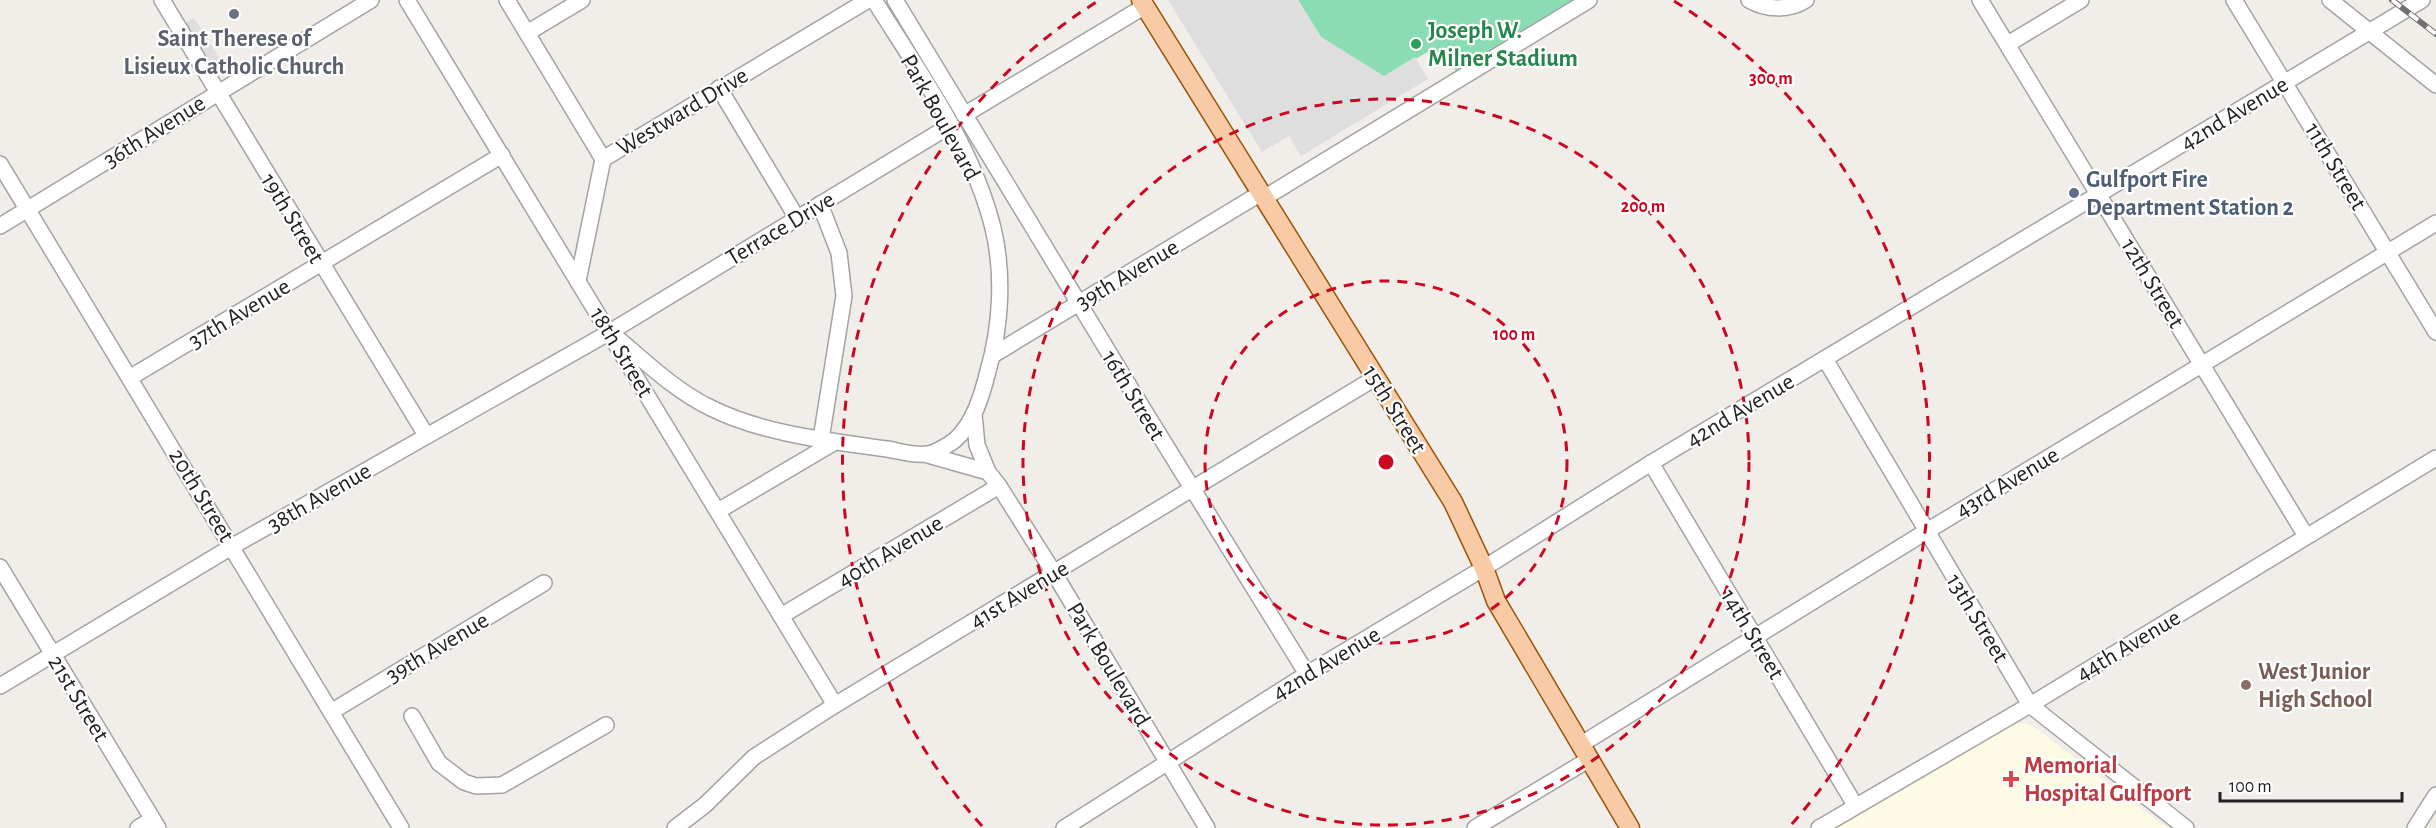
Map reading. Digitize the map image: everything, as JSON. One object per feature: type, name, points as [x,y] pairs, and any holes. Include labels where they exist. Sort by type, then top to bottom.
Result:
[{"type":"main road","name":"15th Street","points":[[1143,3],[1453,502],[1484,568],[1496,601],[1630,828]]},
{"type":"street","name":"19th Street","points":[[162,0],[216,93],[426,435]]},
{"type":"street","name":"36th Avenue","points":[[0,226],[371,0]]},
{"type":"street","name":"18th Street","points":[[407,0],[835,705]]},
{"type":"street","points":[[507,0],[603,159]]},
{"type":"street","points":[[527,33],[582,0]]},
{"type":"street","name":"Westward Drive","points":[[578,281],[603,159],[868,0]]},
{"type":"street","name":"Park Boulevard","points":[[874,0],[951,125],[970,162],[986,205],[997,252],[999,306],[993,355],[974,415],[955,440],[928,454]]},
{"type":"street","name":"Park Boulevard","points":[[895,0],[964,115]]},
{"type":"street","name":"39th Avenue","points":[[993,355],[1589,0]]},
{"type":"street","points":[[1749,0],[1756,4],[1780,8],[1806,0]]},
{"type":"street","name":"12th Street","points":[[1980,0],[2306,536]]},
{"type":"street","points":[[2008,44],[2081,0]]},
{"type":"street","name":"11th Street","points":[[2235,0],[2436,332]]},
{"type":"street","points":[[2330,0],[2436,85]]},
{"type":"street","name":"42nd Avenue","points":[[1064,828],[1307,674],[1484,568],[1651,463],[2422,0]]},
{"type":"street","points":[[964,115],[1143,3]]},
{"type":"street","points":[[719,88],[797,218]]},
{"type":"street","name":"16th Street","points":[[964,115],[1307,674]]},
{"type":"street","points":[[951,125],[1008,187]]},
{"type":"street","name":"Terrace Drive","points":[[610,333],[951,125]]},
{"type":"street","name":"37th Avenue","points":[[131,377],[502,155]]},
{"type":"street","name":"20th Street","points":[[0,164],[131,377],[401,828]]},
{"type":"street","points":[[820,204],[839,253],[844,296],[828,440]]},
{"type":"street","name":"43rd Avenue","points":[[1475,828],[1755,637],[2436,223]]},
{"type":"street","points":[[610,333],[674,385],[711,409],[754,424],[828,440],[928,454],[988,472]]},
{"type":"street","name":"38th Avenue","points":[[0,686],[233,546],[610,333]]},
{"type":"street","name":"13th Street","points":[[1825,359],[2030,705],[2186,828]]},
{"type":"street","name":"41st Avenue","points":[[675,828],[705,805],[754,757],[835,705],[1376,378]]},
{"type":"street","name":"Park Boulevard","points":[[974,415],[977,445],[988,472],[1054,573],[1207,828]]},
{"type":"street","points":[[718,511],[828,440]]},
{"type":"street","name":"44th Avenue","points":[[1819,828],[2030,705],[2436,458]]},
{"type":"street","name":"14th Street","points":[[1651,463],[1855,805]]},
{"type":"street","name":"40th Avenue","points":[[781,616],[999,486]]},
{"type":"street","name":"21st Street","points":[[0,567],[155,824]]},
{"type":"street","name":"39th Avenue","points":[[331,712],[544,583]]},
{"type":"street","points":[[412,716],[439,763],[464,782],[476,786],[502,785],[606,725]]},
{"type":"street","points":[[2415,828],[2436,795]]},
{"type":"street","points":[[138,828],[155,824]]},
{"type":"shaded area","points":[[1168,0],[1298,0],[1321,37],[1384,76],[1415,57],[1428,79],[1301,156],[1289,136],[1262,152]]},
{"type":"shaded area","points":[[194,18],[224,65],[216,71],[186,23]]},
{"type":"shaded area","name":"Memorial Hospital Gulfport","points":[[2014,723],[2028,724],[2038,730],[2167,828],[1837,828]]},
{"type":"green space","name":"Joseph W. Milner Stadium","points":[[1298,0],[1572,0],[1456,71],[1446,56],[1431,50],[1384,77],[1321,37]]},
{"type":"railway","points":[[2392,0],[2436,34]]},
{"type":"place","name":"Saint Therese of Lisieux Catholic Church","points":[[234,14]]},
{"type":"place","name":"Joseph W. Milner Stadium","points":[[1416,44]]},
{"type":"place","name":"Gulfport Fire Department Station 2","points":[[2074,193]]},
{"type":"place","name":"West Junior High School","points":[[2246,685]]},
{"type":"place","name":"Memorial Hospital Gulfport","points":[[2011,779]]}]
